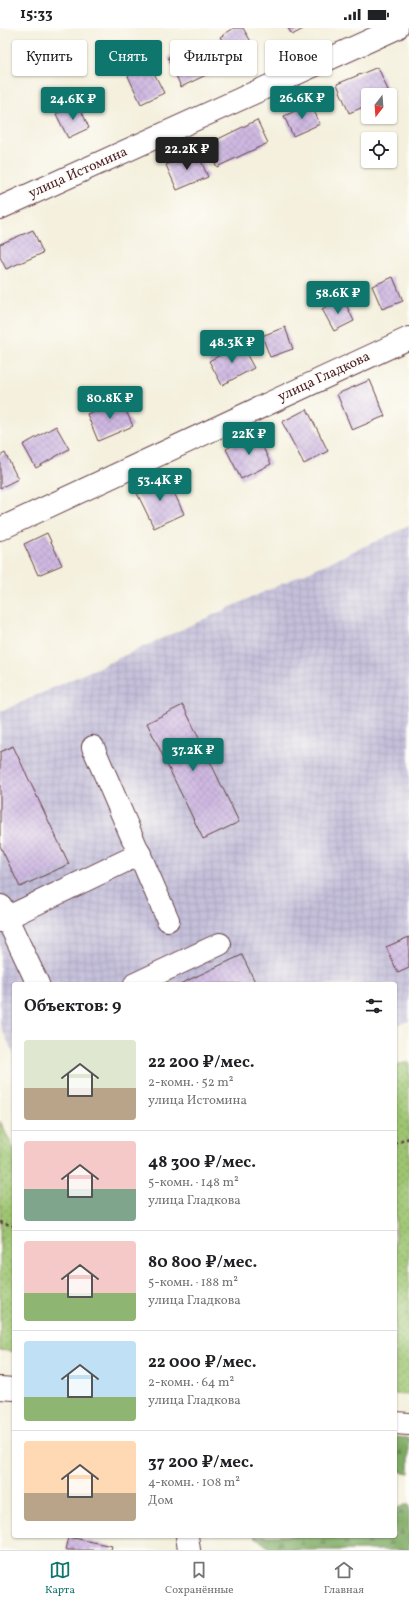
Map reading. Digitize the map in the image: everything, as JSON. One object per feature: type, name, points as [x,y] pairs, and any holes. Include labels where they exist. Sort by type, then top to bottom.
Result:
[{"type":"street","name":"улица Истомина","points":[[0,208],[397,28]]},
{"type":"street","name":"улица Гладкова","points":[[0,528],[409,338]]},
{"type":"street","points":[[93,747],[168,920]]},
{"type":"street","points":[[37,982],[2,915],[140,854]]},
{"type":"street","points":[[139,982],[220,944]]},
{"type":"street","points":[[0,1388],[12,1389]]},
{"type":"street","points":[[397,1423],[409,1424]]},
{"type":"street","points":[[187,1538],[189,1550]]},
{"type":"path","points":[[397,1143],[409,1138]]},
{"type":"path","points":[[0,1222],[12,1225]]},
{"type":"shaded area","points":[[409,526],[409,1021],[397,1024],[397,982],[12,982],[12,1051],[0,1025],[0,712]]},
{"type":"green space","points":[[409,1062],[409,1395],[397,1394],[397,1065]]},
{"type":"green space","points":[[0,1121],[12,1146],[12,1352],[0,1350]]},
{"type":"green space","points":[[397,1437],[409,1438],[409,1473],[397,1471]]},
{"type":"green space","points":[[409,1505],[409,1550],[272,1550],[257,1538],[397,1538],[397,1508]]},
{"type":"building","points":[[234,28],[243,28],[250,40],[222,40],[220,37]]},
{"type":"building","points":[[288,28],[305,28],[292,35]]},
{"type":"building","points":[[378,67],[387,88],[361,88],[361,108],[349,113],[337,84]]},
{"type":"building","points":[[128,76],[156,76],[164,93],[141,104]]},
{"type":"building","points":[[176,76],[204,76],[181,87]]},
{"type":"building","points":[[78,103],[89,128],[68,138],[56,114]]},
{"type":"building","points":[[311,104],[320,124],[293,136],[284,116]]},
{"type":"building","points":[[257,120],[268,143],[217,167],[206,145]]},
{"type":"building","points":[[197,152],[208,177],[177,190],[166,165]]},
{"type":"building","points":[[33,230],[43,253],[6,269],[0,257],[0,244]]},
{"type":"building","points":[[393,277],[403,301],[382,309],[372,286]]},
{"type":"building","points":[[343,298],[354,321],[334,331],[322,309]]},
{"type":"building","points":[[285,327],[293,349],[270,357],[262,336]]},
{"type":"building","points":[[241,344],[254,368],[222,385],[209,361]]},
{"type":"building","points":[[370,380],[385,416],[352,430],[337,394]]},
{"type":"building","points":[[121,400],[133,426],[98,441],[87,414]]},
{"type":"building","points":[[307,409],[328,451],[304,464],[282,422]]},
{"type":"building","points":[[56,426],[69,449],[36,468],[23,445]]},
{"type":"building","points":[[256,433],[271,464],[241,479],[226,449]]},
{"type":"building","points":[[5,453],[18,479],[0,488],[0,456]]},
{"type":"building","points":[[167,477],[184,514],[154,528],[136,491]]},
{"type":"building","points":[[47,533],[62,565],[38,575],[24,544]]},
{"type":"building","points":[[183,705],[239,822],[203,839],[147,723]]},
{"type":"building","points":[[13,746],[69,864],[20,887],[0,846],[0,752]]},
{"type":"building","points":[[409,937],[409,968],[398,973],[386,947]]},
{"type":"building","points":[[242,955],[255,982],[184,982]]},
{"type":"building","points":[[69,1538],[112,1546],[111,1550],[66,1550]]}]
